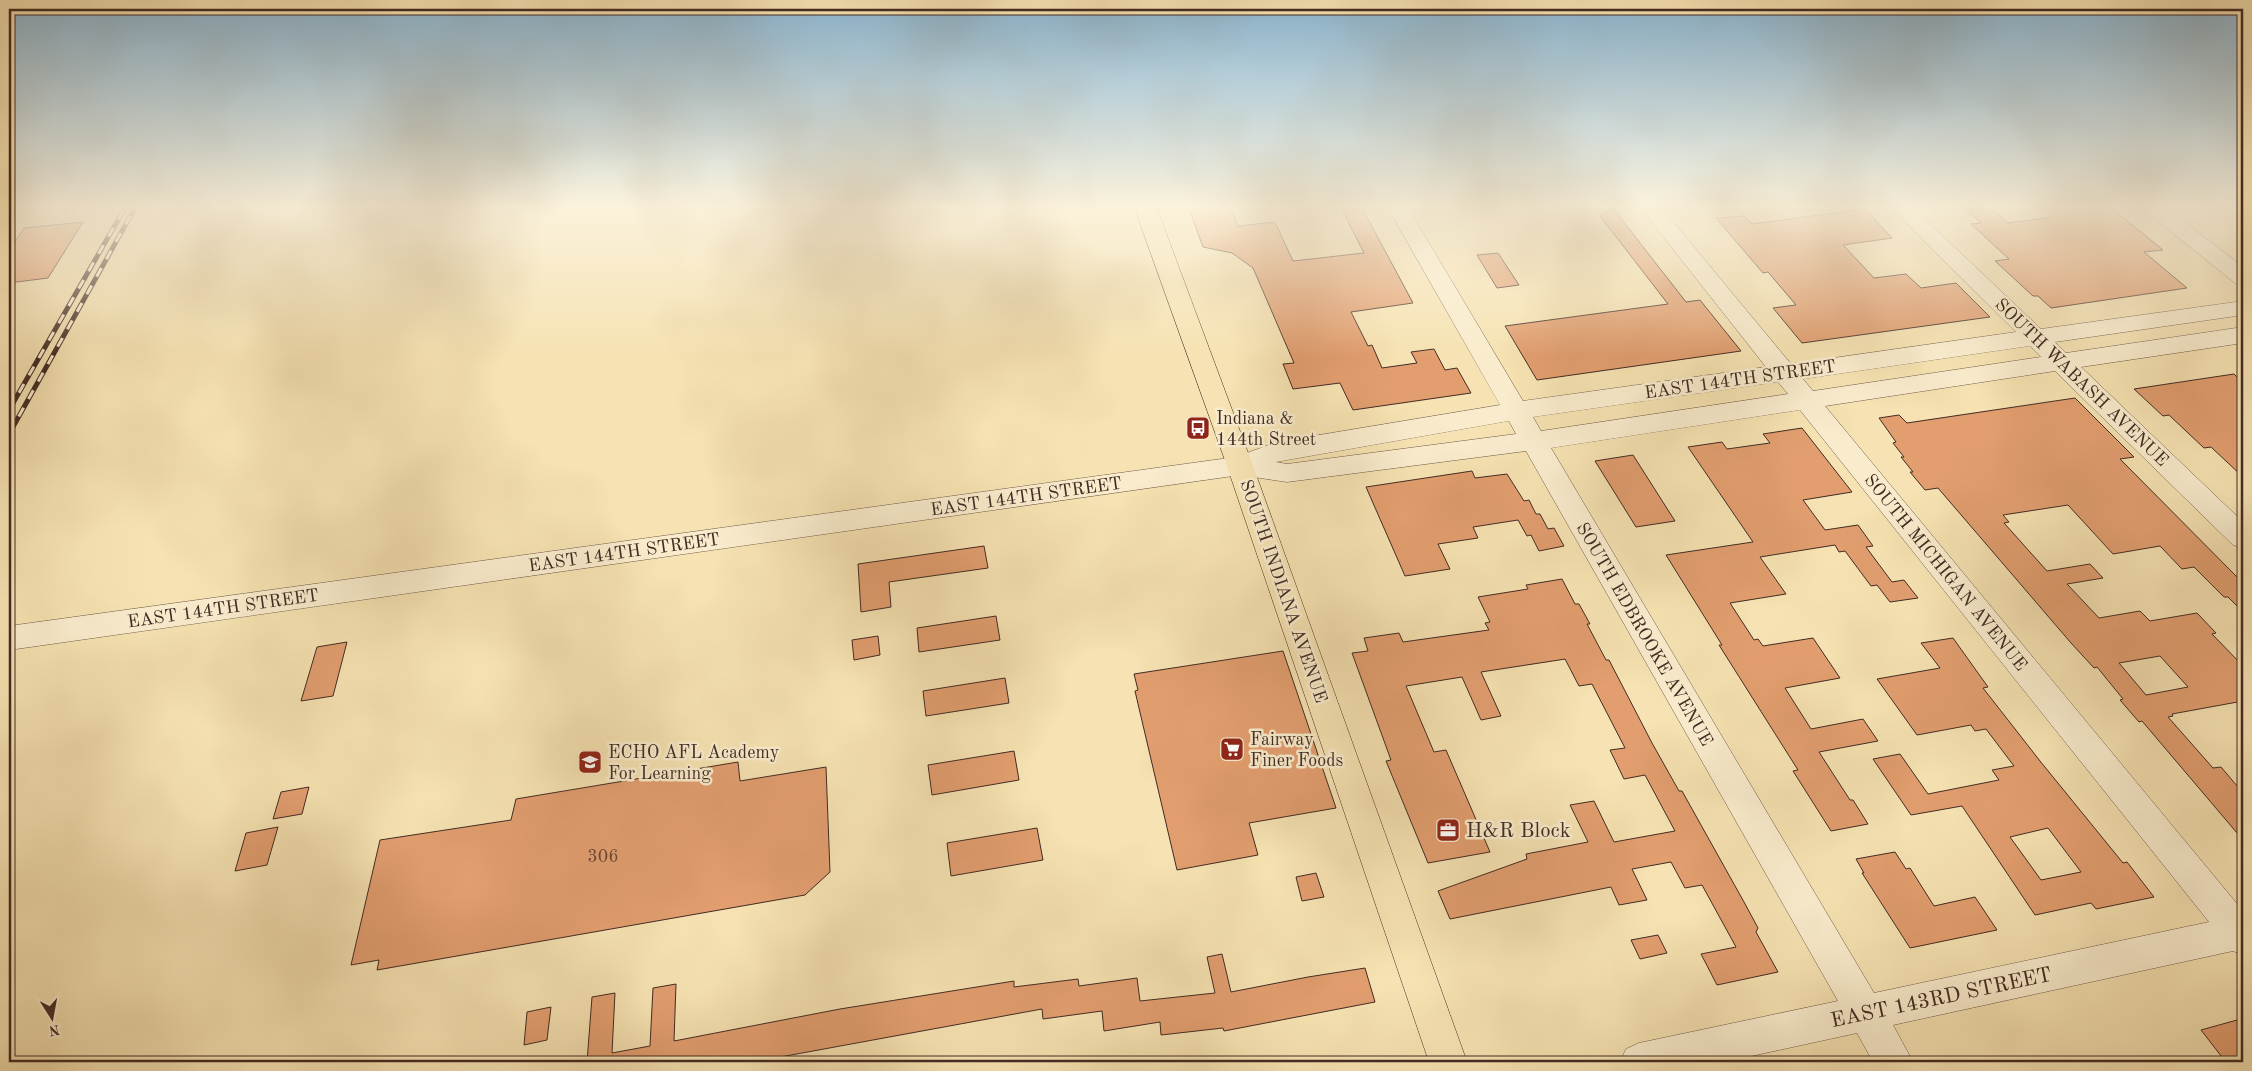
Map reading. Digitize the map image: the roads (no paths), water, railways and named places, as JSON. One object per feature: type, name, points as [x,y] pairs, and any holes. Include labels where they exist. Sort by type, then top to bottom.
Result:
[{"type":"main road","name":"SOUTH INDIANA AVENUE","points":[[1163,256],[1240,466],[1448,1062]]},
{"type":"street","name":"SOUTH EDBROOKE AVENUE","points":[[1426,256],[1894,1062]]},
{"type":"street","name":"SOUTH MICHIGAN AVENUE","points":[[1689,256],[2242,934]]},
{"type":"street","name":"SOUTH WABASH AVENUE","points":[[1951,256],[2243,538]]},
{"type":"street","points":[[2215,256],[2243,278]]},
{"type":"street","name":"EAST 144TH STREET","points":[[9,638],[1240,466],[1277,451],[1516,411],[2243,308]]},
{"type":"street","name":"EAST 144TH STREET","points":[[1240,466],[1287,473],[1534,441],[2243,336]]},
{"type":"street","name":"EAST 143RD STREET","points":[[1639,1062],[2242,934]]},
{"type":"railway","points":[[9,410],[97,256]]},
{"type":"railway","points":[[9,434],[108,256]]},
{"type":"place","name":"Indiana & 144th Street","points":[[1198,428]]},
{"type":"place","name":"Fairway Finer Foods","points":[[1232,749]]},
{"type":"place","name":"ECHO AFL Academy For Learning","points":[[590,762]]},
{"type":"place","name":"H&R Block","points":[[1448,830]]}]
